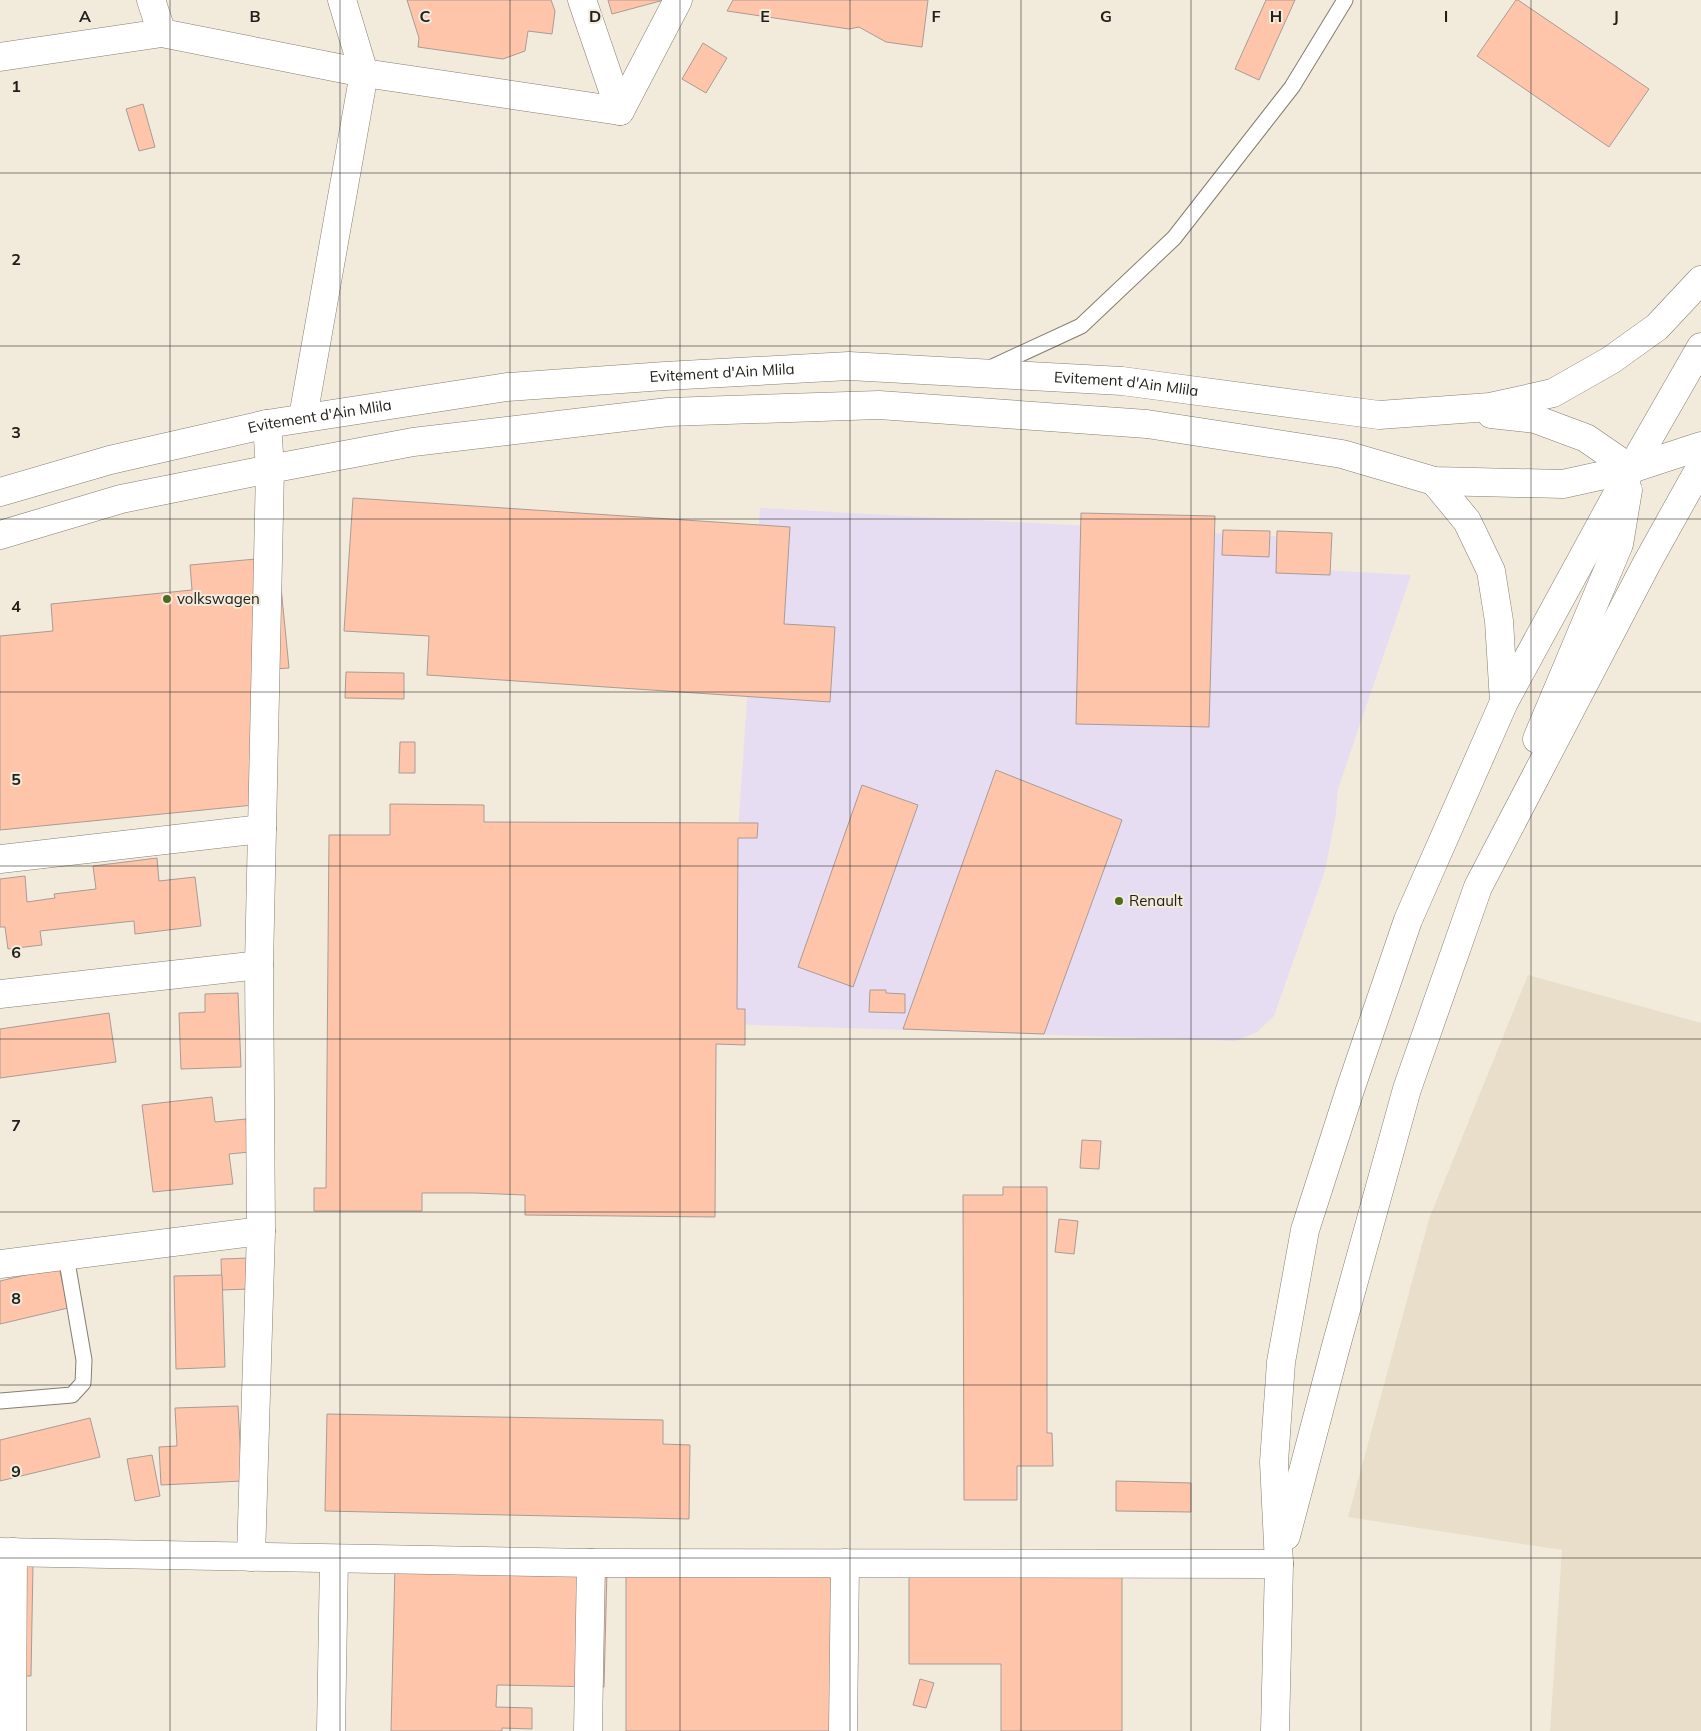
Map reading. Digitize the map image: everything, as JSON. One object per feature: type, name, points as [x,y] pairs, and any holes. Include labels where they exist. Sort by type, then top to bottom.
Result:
[{"type":"main road","points":[[151,0],[162,33]]},
{"type":"main road","points":[[303,418],[364,74],[342,0]]},
{"type":"main road","points":[[582,0],[620,111]]},
{"type":"main road","points":[[620,111],[678,0]]},
{"type":"main road","points":[[0,56],[162,33],[364,74],[620,111]]},
{"type":"main road","points":[[1453,410],[1490,407],[1553,393],[1611,360],[1656,327],[1701,280]]},
{"type":"main road","points":[[1275,1731],[1279,1564],[1274,1462],[1281,1362],[1305,1230],[1408,920],[1504,702],[1631,469],[1701,347]]},
{"type":"main road","name":"Evitement d'Ain Mlila","points":[[0,492],[110,460],[267,424],[507,387],[655,376],[849,366],[1122,381],[1379,415],[1453,410]]},
{"type":"main road","points":[[0,534],[121,499],[413,442],[668,412],[879,405],[1147,424],[1342,454],[1434,481],[1563,484],[1631,469],[1701,446]]},
{"type":"main road","points":[[1453,410],[1535,419],[1586,438],[1631,469]]},
{"type":"main road","points":[[251,1557],[261,1231],[259,965],[270,469],[267,424]]},
{"type":"main road","points":[[1478,887],[1647,563],[1701,466]]},
{"type":"main road","points":[[1279,1564],[1336,1346],[1407,1089],[1478,887],[1571,656],[1619,544],[1631,469]]},
{"type":"main road","points":[[1434,481],[1467,521],[1492,571],[1499,621],[1504,702]]},
{"type":"main road","points":[[0,859],[262,828]]},
{"type":"main road","points":[[0,994],[259,965]]},
{"type":"main road","points":[[0,1264],[261,1231]]},
{"type":"main road","points":[[12,1731],[6,1552],[334,1560],[591,1563],[1279,1564]]},
{"type":"main road","points":[[331,1731],[334,1560]]},
{"type":"main road","points":[[588,1731],[591,1563]]},
{"type":"main road","points":[[842,1731],[845,1563]]},
{"type":"lane","points":[[980,373],[1081,326],[1174,238],[1292,87],[1345,0]]},
{"type":"lane","points":[[0,1401],[72,1395],[83,1383],[84,1360],[66,1256]]},
{"type":"shaded area","points":[[760,508],[1306,538],[1306,569],[1411,575],[1338,789],[1336,814],[1325,871],[1274,1016],[1257,1032],[1236,1041],[725,1024]]},
{"type":"shaded area","points":[[1528,975],[1701,1023],[1701,1731],[1550,1731],[1562,1550],[1348,1517],[1429,1219]]},
{"type":"building","points":[[407,0],[551,0],[555,11],[552,34],[528,31],[525,51],[503,59],[418,47],[419,38]]},
{"type":"building","points":[[608,0],[664,0],[612,14]]},
{"type":"building","points":[[733,0],[928,0],[922,47],[886,42],[859,27],[849,29],[727,11]]},
{"type":"building","points":[[1266,0],[1295,0],[1259,80],[1235,69]]},
{"type":"building","points":[[1516,0],[1649,89],[1609,147],[1477,56]]},
{"type":"building","points":[[703,43],[727,58],[706,93],[682,79]]},
{"type":"building","points":[[143,104],[155,147],[139,151],[126,109]]},
{"type":"building","points":[[353,498],[790,527],[784,624],[835,627],[830,702],[427,675],[429,636],[344,631]]},
{"type":"building","points":[[1081,513],[1215,516],[1209,727],[1076,724]]},
{"type":"building","points":[[1223,530],[1270,531],[1269,557],[1222,555]]},
{"type":"building","points":[[1277,531],[1332,533],[1330,575],[1276,573]]},
{"type":"building","points":[[278,557],[289,668],[260,670],[274,803],[0,830],[0,636],[53,631],[51,604],[192,590],[190,565]]},
{"type":"building","points":[[346,672],[404,673],[404,699],[345,698]]},
{"type":"building","points":[[400,742],[415,742],[415,773],[399,773]]},
{"type":"building","points":[[996,770],[1122,820],[1044,1034],[903,1029]]},
{"type":"building","points":[[862,785],[918,805],[853,987],[798,967]]},
{"type":"building","points":[[390,804],[484,805],[484,822],[758,823],[757,838],[738,838],[737,1009],[745,1009],[745,1045],[716,1044],[715,1217],[525,1215],[525,1195],[475,1193],[422,1193],[422,1211],[314,1211],[314,1188],[326,1188],[329,835],[390,835]]},
{"type":"building","points":[[157,858],[159,881],[195,877],[201,926],[135,934],[134,921],[40,931],[42,945],[8,949],[5,927],[0,927],[0,879],[25,876],[27,902],[55,898],[54,894],[96,889],[93,866]]},
{"type":"building","points":[[870,990],[886,990],[886,993],[905,994],[905,1013],[869,1012]]},
{"type":"building","points":[[238,993],[241,1067],[181,1069],[179,1013],[205,1012],[205,994]]},
{"type":"building","points":[[109,1013],[116,1062],[0,1078],[0,1029]]},
{"type":"building","points":[[212,1097],[215,1122],[246,1119],[250,1152],[229,1154],[233,1184],[153,1192],[142,1105]]},
{"type":"building","points":[[1082,1140],[1101,1141],[1099,1169],[1080,1168]]},
{"type":"building","points":[[1003,1187],[1047,1187],[1047,1433],[1052,1433],[1053,1466],[1017,1466],[1017,1500],[964,1500],[963,1195],[1003,1195]]},
{"type":"building","points":[[1059,1219],[1078,1221],[1074,1254],[1055,1252]]},
{"type":"building","points":[[249,1258],[250,1289],[222,1290],[221,1259]]},
{"type":"building","points":[[59,1267],[68,1308],[0,1324],[0,1281]]},
{"type":"building","points":[[222,1275],[225,1367],[176,1369],[174,1276]]},
{"type":"building","points":[[238,1406],[242,1481],[161,1485],[159,1447],[177,1446],[175,1408]]},
{"type":"building","points":[[327,1414],[663,1420],[663,1444],[690,1445],[689,1519],[325,1511]]},
{"type":"building","points":[[90,1418],[100,1457],[0,1481],[0,1440]]},
{"type":"building","points":[[152,1455],[160,1496],[135,1501],[127,1459]]},
{"type":"building","points":[[1116,1481],[1191,1483],[1191,1512],[1116,1511]]},
{"type":"building","points":[[0,1564],[33,1564],[31,1676],[0,1676]]},
{"type":"building","points":[[395,1566],[607,1570],[604,1687],[497,1685],[496,1707],[532,1708],[532,1729],[502,1728],[502,1731],[391,1731]]},
{"type":"building","points":[[909,1575],[1122,1575],[1122,1731],[1001,1731],[1001,1664],[909,1664]]},
{"type":"building","points":[[626,1576],[838,1576],[838,1731],[626,1731]]},
{"type":"building","points":[[920,1679],[934,1683],[926,1708],[913,1705]]},
{"type":"place","name":"volkswagen","points":[[167,599]]},
{"type":"place","name":"Renault","points":[[1119,901]]}]
